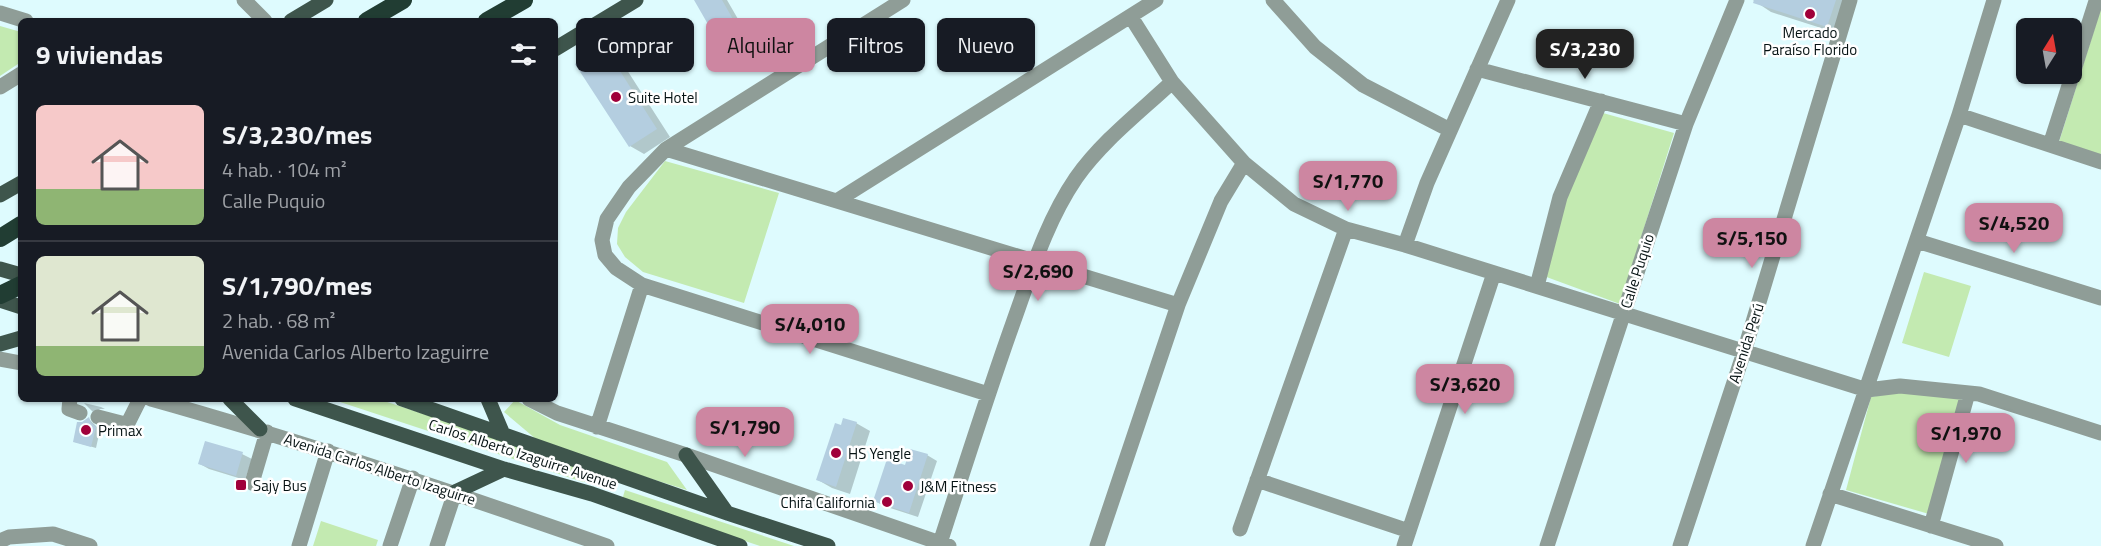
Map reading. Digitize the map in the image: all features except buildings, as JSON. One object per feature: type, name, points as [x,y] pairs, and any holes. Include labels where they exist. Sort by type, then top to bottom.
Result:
[{"type":"highway","points":[[372,18],[403,0]]},
{"type":"highway","points":[[492,18],[524,0]]},
{"type":"highway","points":[[0,238],[18,227]]},
{"type":"highway","points":[[0,295],[18,286]]},
{"type":"main road","points":[[296,18],[326,0]]},
{"type":"main road","points":[[558,47],[636,0]]},
{"type":"main road","points":[[0,195],[18,185]]},
{"type":"main road","points":[[0,269],[18,274]]},
{"type":"main road","points":[[0,300],[18,306]]},
{"type":"main road","points":[[0,344],[18,339]]},
{"type":"main road","points":[[233,402],[263,431]]},
{"type":"main road","name":"Carlos Alberto Izaguirre Avenue","points":[[304,402],[504,469],[592,494],[740,546]]},
{"type":"main road","name":"Carlos Alberto Izaguirre Avenue","points":[[411,402],[828,546]]},
{"type":"main road","points":[[489,402],[502,432]]},
{"type":"main road","points":[[686,455],[727,513]]},
{"type":"main road","points":[[592,494],[603,487],[603,474],[600,468]]},
{"type":"main road","points":[[455,492],[504,469]]},
{"type":"street","points":[[244,0],[262,18]]},
{"type":"street","points":[[903,0],[666,149],[629,187],[607,219],[602,240],[605,255],[616,268],[642,285],[988,394]]},
{"type":"street","points":[[838,200],[1156,0]]},
{"type":"street","points":[[1273,0],[1315,46],[1363,85],[1450,130]]},
{"type":"street","name":"Calle Puquio","points":[[1547,546],[1686,124],[1737,0]]},
{"type":"street","name":"Avenida Perú","points":[[1680,546],[1744,352],[1850,0]]},
{"type":"street","points":[[1813,546],[1959,115],[1994,0]]},
{"type":"street","points":[[2050,146],[2095,0],[2101,2]]},
{"type":"street","points":[[1405,245],[1426,183],[1477,69],[1504,1]]},
{"type":"street","points":[[0,13],[18,19]]},
{"type":"street","points":[[1131,17],[1172,82],[1244,164],[1294,204],[1346,229],[1405,245],[1867,390],[1900,386],[1979,394],[2101,433]]},
{"type":"street","points":[[1477,69],[1686,124]]},
{"type":"street","points":[[0,87],[18,76]]},
{"type":"street","points":[[535,402],[557,413],[597,427],[686,455],[944,544],[988,394],[1035,261],[1054,215],[1077,177],[1105,145],[1172,82]]},
{"type":"street","points":[[1537,286],[1560,197],[1601,101]]},
{"type":"street","points":[[1959,115],[2101,162]]},
{"type":"street","points":[[666,149],[1178,305]]},
{"type":"street","points":[[1097,546],[1178,305],[1221,201],[1244,164]]},
{"type":"street","points":[[1240,529],[1346,229]]},
{"type":"street","points":[[1917,241],[2101,298]]},
{"type":"street","points":[[1257,480],[1407,539],[1494,273]]},
{"type":"street","points":[[597,427],[642,285]]},
{"type":"street","points":[[0,359],[18,362]]},
{"type":"street","points":[[1931,526],[1968,393]]},
{"type":"street","points":[[70,402],[69,409],[80,413]]},
{"type":"street","points":[[98,417],[128,423],[138,402]]},
{"type":"street","name":"Avenida Carlos Alberto Izaguirre","points":[[162,402],[413,478],[607,546]]},
{"type":"street","points":[[252,483],[263,431]]},
{"type":"street","points":[[299,546],[328,451]]},
{"type":"street","points":[[390,546],[413,478]]},
{"type":"street","points":[[437,546],[455,492]]},
{"type":"street","points":[[1830,494],[1996,546]]},
{"type":"street","points":[[0,541],[9,537],[53,534],[90,546]]},
{"type":"green space","points":[[2101,8],[2101,156],[2059,142],[2077,84],[2082,84],[2082,69]]},
{"type":"green space","points":[[0,26],[18,31],[18,64],[0,76]]},
{"type":"green space","points":[[1603,113],[1674,133],[1620,304],[1541,275],[1568,191]]},
{"type":"green space","points":[[665,161],[779,193],[744,303],[643,272],[625,257],[617,244],[618,228],[626,212]]},
{"type":"green space","points":[[1924,272],[1971,286],[1949,357],[1902,343]]},
{"type":"green space","points":[[1899,392],[1961,399],[1929,514],[1846,490],[1871,397]]},
{"type":"green space","points":[[340,402],[387,402],[592,469],[594,478],[583,482]]},
{"type":"green space","points":[[513,402],[519,402],[560,425],[667,462],[687,490],[543,445],[504,412]]},
{"type":"green space","points":[[625,490],[794,546],[760,546],[622,500]]},
{"type":"green space","points":[[321,521],[378,540],[376,546],[313,546]]},
{"type":"place","name":"Mercado Paraíso Florido","points":[[1810,14]]},
{"type":"place","name":"Suite Hotel","points":[[616,97]]},
{"type":"place","name":"Primax","points":[[86,430]]},
{"type":"place","name":"HS Yengle","points":[[836,453]]},
{"type":"place","name":"Sajy Bus","points":[[241,485]]},
{"type":"place","name":"J&M Fitness","points":[[908,486]]},
{"type":"place","name":"Chifa California","points":[[887,502]]}]
